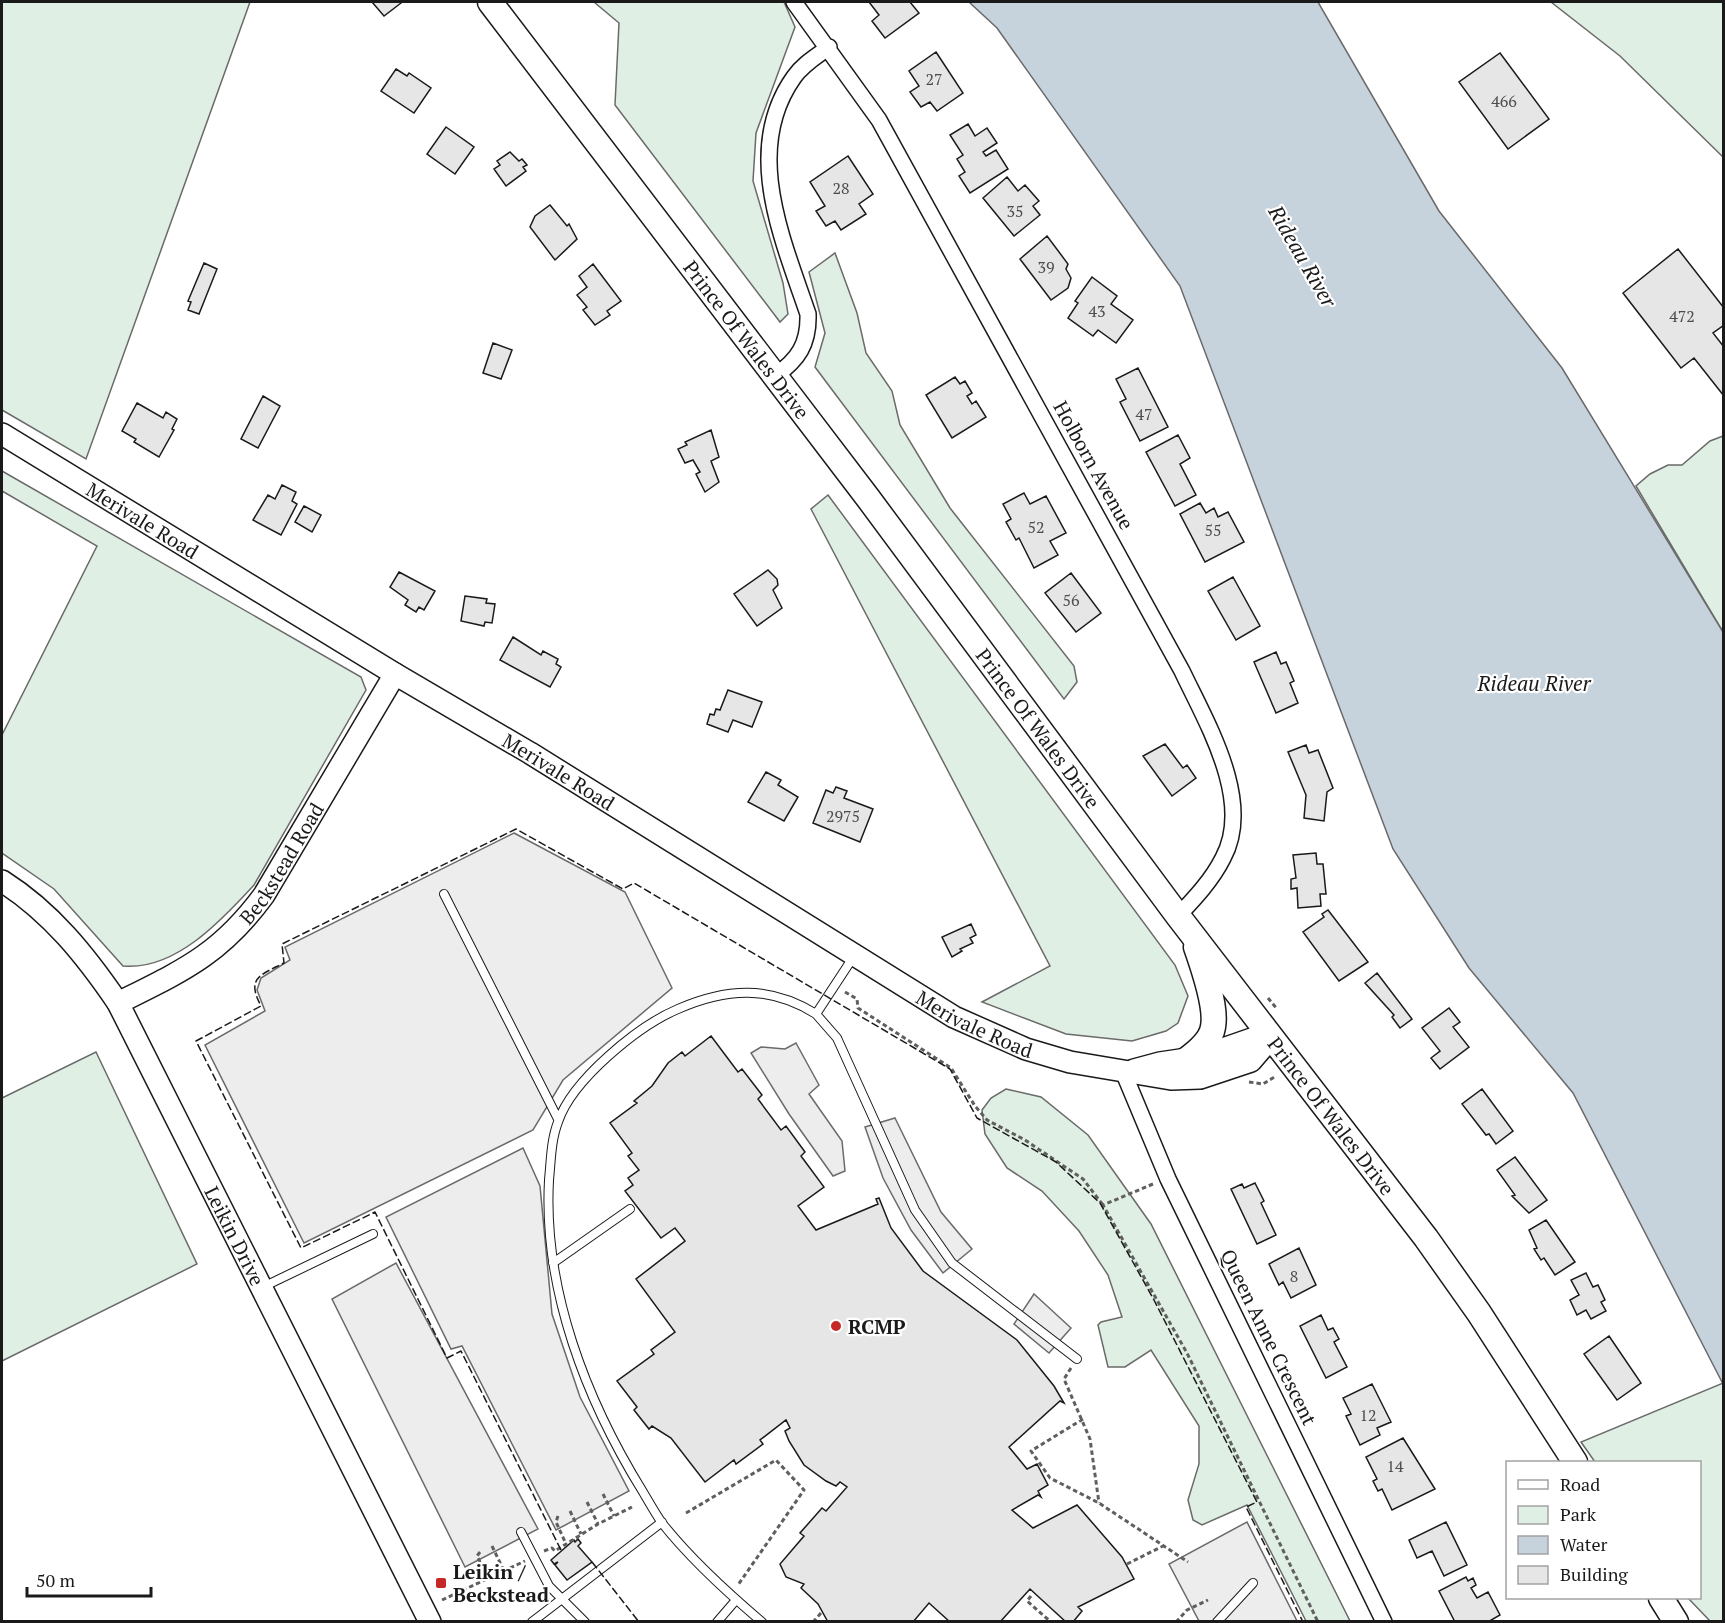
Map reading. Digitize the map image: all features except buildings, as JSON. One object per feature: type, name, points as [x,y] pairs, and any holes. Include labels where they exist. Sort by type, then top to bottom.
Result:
[{"type":"main road","name":"Prince Of Wales Drive","points":[[490,2],[775,376],[1183,922],[1426,1238],[1479,1313],[1574,1461]]},
{"type":"main road","name":"Merivale Road","points":[[2,434],[395,674],[530,753],[954,1017],[1026,1049],[1070,1062],[1181,1080],[1220,1073],[1251,1061],[1263,1047],[1269,1033]]},
{"type":"main road","name":"Beckstead Road","points":[[118,1003],[214,950],[246,919],[264,895],[395,674]]},
{"type":"main road","name":"Leikin Drive","points":[[2,881],[31,902],[62,931],[118,1003],[430,1622]]},
{"type":"main road","points":[[1183,922],[1201,962],[1214,1025],[1201,1048],[1186,1060]]},
{"type":"main road","name":"Merivale Road","points":[[1127,1070],[1186,1060],[1269,1033]]},
{"type":"main road","points":[[1662,1599],[1676,1622]]},
{"type":"street","name":"Holborn Avenue","points":[[794,2],[829,47],[879,120],[1016,365],[1182,671],[1226,765],[1232,789],[1231,833],[1224,856],[1183,922]]},
{"type":"street","points":[[775,376],[792,363],[802,351],[808,315],[772,201],[768,143],[794,76],[829,47]]},
{"type":"street","name":"Queen Anne Crescent","points":[[1127,1070],[1168,1179],[1384,1622]]},
{"type":"lane","points":[[444,894],[558,1119]]},
{"type":"lane","points":[[816,1014],[855,955]]},
{"type":"lane","points":[[762,1622],[729,1593],[662,1522],[621,1454],[593,1398],[558,1293],[548,1204],[551,1150],[558,1119],[578,1089],[601,1062],[660,1016],[718,994],[742,992],[792,1001],[816,1014],[837,1038],[915,1210],[952,1263],[1077,1359]]},
{"type":"lane","points":[[554,1263],[630,1209]]},
{"type":"lane","points":[[263,1288],[373,1234]]},
{"type":"lane","points":[[532,1622],[662,1522]]},
{"type":"lane","points":[[521,1532],[549,1586],[585,1622]]},
{"type":"lane","points":[[1217,1622],[1253,1583]]},
{"type":"lane","points":[[717,1622],[736,1600]]},
{"type":"path","points":[[834,986],[857,999],[858,1008],[951,1068],[975,1106],[987,1120],[1025,1140],[1083,1179],[1103,1205],[1187,1353],[1318,1622]]},
{"type":"path","points":[[1103,1205],[1168,1179]]},
{"type":"path","points":[[1077,1359],[1064,1379],[1090,1439],[1099,1503]]},
{"type":"path","points":[[1083,1419],[1031,1451],[1050,1478],[1099,1503],[1188,1562]]},
{"type":"path","points":[[686,1513],[776,1460],[804,1490],[746,1578],[729,1593]]},
{"type":"path","points":[[603,1494],[614,1516]]},
{"type":"path","points":[[586,1502],[598,1524]]},
{"type":"path","points":[[442,1600],[552,1548],[555,1551],[598,1524],[632,1508]]},
{"type":"path","points":[[570,1511],[581,1534]]},
{"type":"path","points":[[558,1516],[556,1522],[566,1544]]},
{"type":"path","points":[[1127,1564],[1165,1545]]},
{"type":"path","points":[[492,1546],[504,1571]]},
{"type":"path","points":[[480,1552],[477,1556],[488,1578]]},
{"type":"path","points":[[1031,1596],[1027,1601],[1051,1622]]},
{"type":"path","points":[[1176,1622],[1187,1610],[1208,1600]]},
{"type":"path","points":[[813,1622],[821,1613]]},
{"type":"green space","points":[[2,2],[250,2],[86,459],[2,410]]},
{"type":"green space","points":[[594,2],[784,2],[795,27],[756,133],[753,181],[783,283],[788,314],[780,322],[615,105],[619,23]]},
{"type":"green space","points":[[1551,2],[1723,2],[1723,157],[1620,56]]},
{"type":"green space","points":[[835,253],[857,313],[866,353],[892,391],[900,425],[950,508],[1074,666],[1077,682],[1064,699],[815,367],[825,333],[809,272]]},
{"type":"green space","points":[[1724,436],[1723,632],[1636,486],[1650,474],[1668,465],[1682,465],[1710,441]]},
{"type":"green space","points":[[2,471],[361,677],[366,690],[254,885],[196,940],[179,952],[161,960],[142,965],[123,966],[54,889],[2,853],[2,735],[97,546],[2,491]]},
{"type":"green space","points":[[828,495],[1175,965],[1188,996],[1178,1023],[1166,1031],[1132,1041],[1066,1034],[982,1002],[1050,966],[811,509]]},
{"type":"green space","points":[[96,1052],[197,1264],[2,1361],[2,1098]]},
{"type":"green space","points":[[1006,1089],[1041,1097],[1088,1135],[1151,1224],[1350,1621],[1306,1621],[1247,1505],[1202,1525],[1193,1520],[1188,1500],[1199,1464],[1199,1426],[1151,1350],[1125,1367],[1108,1367],[1098,1325],[1101,1322],[1122,1317],[1108,1275],[1079,1231],[1042,1191],[1007,1168],[985,1134],[982,1110],[991,1098]]},
{"type":"green space","points":[[1723,1383],[1723,1621],[1710,1621],[1689,1599],[1701,1599],[1701,1461],[1594,1461],[1581,1442]]},
{"type":"shaded area","points":[[514,833],[625,892],[672,988],[563,1080],[533,1130],[304,1243],[205,1045],[265,1011],[257,990],[261,978],[290,960],[285,947]]},
{"type":"shaded area","points":[[796,1043],[819,1085],[809,1094],[842,1141],[845,1171],[833,1176],[789,1114],[751,1053],[761,1047],[785,1049]]},
{"type":"shaded area","points":[[895,1118],[941,1212],[972,1249],[943,1273],[911,1230],[883,1178],[865,1127]]},
{"type":"shaded area","points":[[523,1148],[540,1186],[552,1314],[580,1397],[629,1491],[556,1530],[462,1346],[451,1349],[386,1217]]},
{"type":"shaded area","points":[[396,1263],[538,1529],[465,1567],[332,1299]]},
{"type":"shaded area","points":[[1034,1294],[1071,1328],[1049,1353],[1014,1324]]},
{"type":"shaded area","points":[[1247,1522],[1297,1621],[1199,1621],[1169,1564]]},
{"type":"water","name":"Rideau River","points":[[969,2],[1318,2],[1439,211],[1562,368],[1723,632],[1723,1384],[1573,1093],[1469,968],[1393,849],[1180,286],[997,28]]},
{"type":"fence","points":[[561,1550],[461,1351],[447,1358],[375,1212],[301,1248],[196,1041],[261,1006],[255,983],[262,974],[284,963],[282,944],[516,829],[623,889],[634,883],[950,1069],[977,1118],[1056,1162],[1100,1203],[1154,1300],[1257,1502],[1246,1507],[1303,1622]]},
{"type":"fence","points":[[592,1562],[639,1622]]},
{"type":"place","name":"RCMP","points":[[836,1326]]},
{"type":"place","name":"Leikin / Beckstead","points":[[441,1583]]}]
